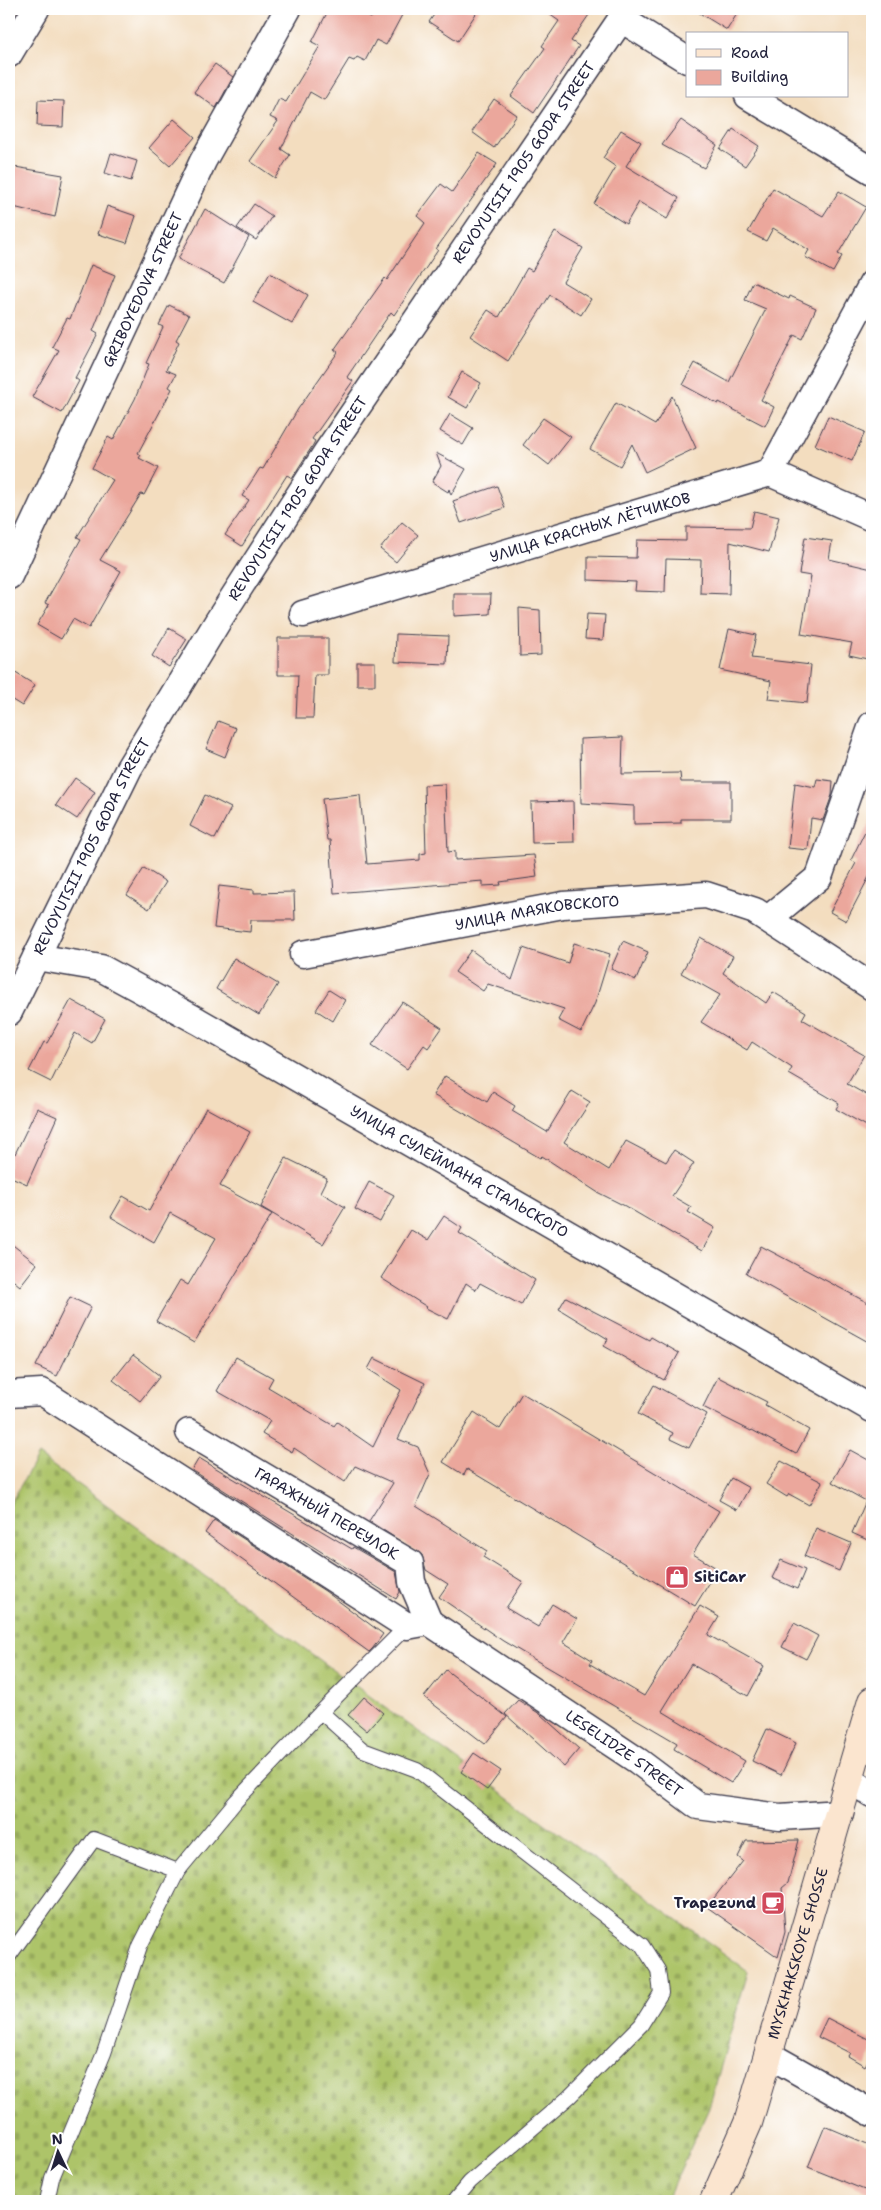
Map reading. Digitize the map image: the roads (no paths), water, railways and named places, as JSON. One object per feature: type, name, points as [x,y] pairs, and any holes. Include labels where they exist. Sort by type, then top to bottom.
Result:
[{"type":"street","points":[[9,54],[36,9]]},
{"type":"street","name":"GRIBOYEDOVA STREET","points":[[9,576],[203,161],[288,9]]},
{"type":"street","points":[[624,14],[686,59]]},
{"type":"street","name":"REVOYUTSII 1905 GODA STREET","points":[[9,1012],[129,768],[218,621],[326,453],[624,14]]},
{"type":"street","points":[[751,98],[872,171]]},
{"type":"street","points":[[872,284],[770,473],[872,518]]},
{"type":"street","name":"УЛИЦА КРАСНЫХ ЛЁТЧИКОВ","points":[[304,614],[770,473]]},
{"type":"street","points":[[768,919],[819,877],[872,725]]},
{"type":"street","name":"УЛИЦА МАЯКОВСКОГО","points":[[303,954],[572,905],[706,895],[755,911],[872,987]]},
{"type":"street","name":"УЛИЦА СУЛЕЙМАНА СТАЛЬСКОГО","points":[[36,956],[101,968],[189,1016],[872,1409]]},
{"type":"street","name":"LESELIDZE STREET","points":[[9,1394],[42,1392],[638,1761],[698,1806],[780,1817],[840,1813]]},
{"type":"street","name":"ГАРАЖНЫЙ ПЕРЕУЛОК","points":[[189,1432],[410,1563],[418,1624]]},
{"type":"street","name":"MYSKHAKSKOYE SHOSSE","points":[[714,2201],[748,2123],[770,2055],[840,1813],[861,1787],[872,1701]]},
{"type":"street","points":[[770,2055],[872,2113]]},
{"type":"lane","points":[[47,2201],[52,2178],[104,2053],[140,1946],[178,1871],[236,1801],[321,1712],[418,1624]]},
{"type":"lane","points":[[321,1712],[363,1750],[417,1770],[642,1945],[658,1970],[661,1993],[641,2025],[569,2097],[470,2182],[454,2201]]},
{"type":"lane","points":[[9,1956],[94,1839],[178,1871]]},
{"type":"place","name":"SitiCar","points":[[677,1577]]},
{"type":"place","name":"Trapezund","points":[[773,1903]]}]
